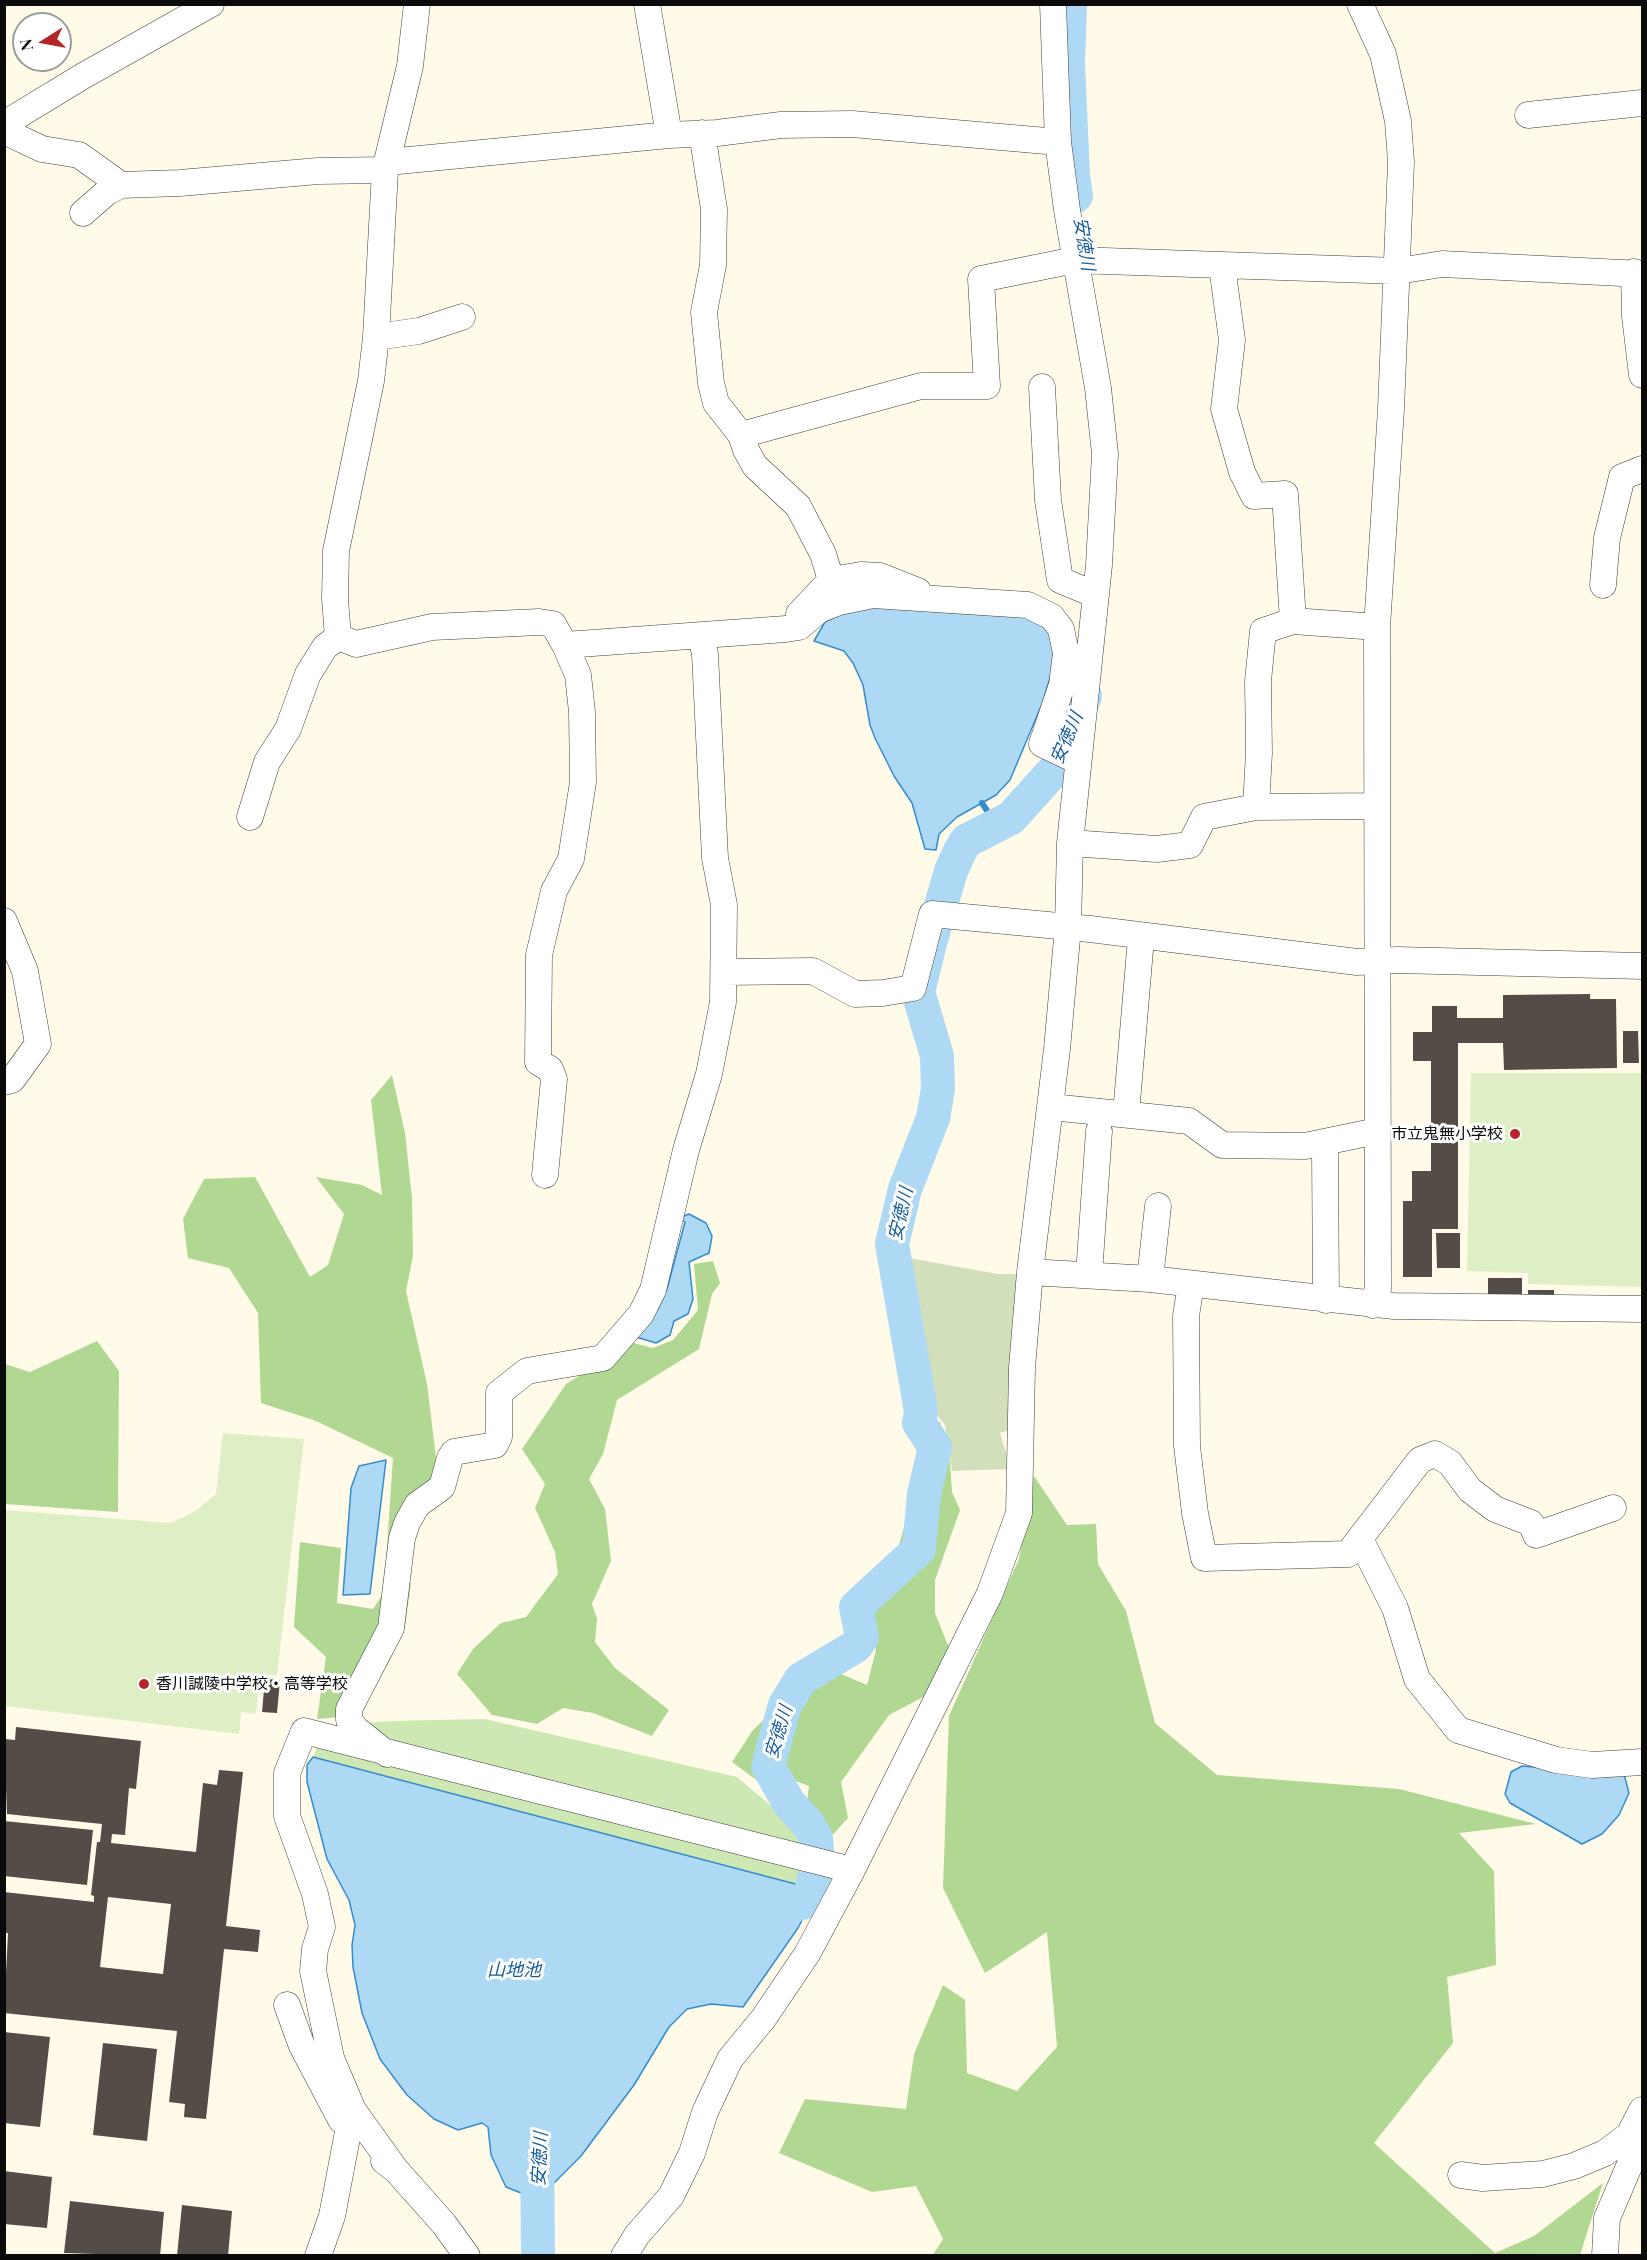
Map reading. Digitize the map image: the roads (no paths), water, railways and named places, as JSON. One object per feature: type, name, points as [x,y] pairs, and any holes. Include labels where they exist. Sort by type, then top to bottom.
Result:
[{"type":"street","points":[[4,124],[83,76],[211,4]]},
{"type":"street","points":[[338,637],[335,599],[336,551],[356,461],[376,337],[387,166],[391,138],[410,66],[417,4]]},
{"type":"street","points":[[647,4],[669,135]]},
{"type":"street","points":[[624,2256],[636,2235],[671,2196],[692,2153],[705,2112],[730,2059],[763,2019],[807,1954],[852,1870],[990,1593],[1018,1513],[1022,1368],[1030,1272],[1057,1049],[1068,927],[1070,843],[1096,596],[1105,454],[1098,388],[1075,260],[1058,142],[1053,4]]},
{"type":"street","points":[[1360,4],[1383,54],[1398,121],[1401,162],[1398,271],[1377,627],[1378,1289],[1373,1305]]},
{"type":"street","points":[[1528,115],[1642,103]]},
{"type":"street","points":[[83,213],[107,192],[122,185],[180,183],[387,166],[781,124],[852,124],[1058,142]]},
{"type":"street","points":[[4,131],[42,148],[80,155],[122,185]]},
{"type":"street","points":[[702,133],[714,209],[712,265],[704,312],[711,383],[716,403],[741,435],[755,466],[798,506],[823,554],[831,580]]},
{"type":"street","points":[[741,435],[921,386],[987,386],[981,279],[1075,260],[1398,271],[1442,264],[1638,273],[1635,316],[1642,375]]},
{"type":"street","points":[[1222,266],[1232,340],[1224,409],[1242,472],[1254,496],[1285,494],[1293,621]]},
{"type":"street","points":[[376,337],[419,331],[462,317]]},
{"type":"street","points":[[1042,387],[1048,500],[1060,580],[1096,596]]},
{"type":"street","points":[[1603,585],[1607,538],[1622,477],[1642,469]]},
{"type":"street","points":[[786,629],[789,623],[831,580],[861,575],[880,576],[914,588],[925,597]]},
{"type":"street","points":[[565,645],[799,627],[819,610],[839,602],[873,595],[925,597],[944,602],[1028,606],[1052,617],[1061,629],[1066,653],[1062,685],[1042,744],[1078,761]]},
{"type":"street","points":[[338,637],[356,644],[432,627],[539,621],[553,624],[578,675],[582,712],[583,782],[571,859],[554,891],[539,955],[538,1062],[550,1070],[554,1079],[545,1174]]},
{"type":"street","points":[[1256,807],[1259,753],[1258,681],[1263,631],[1293,621],[1377,627]]},
{"type":"street","points":[[387,1754],[356,1729],[349,1720],[349,1709],[391,1628],[402,1538],[406,1523],[417,1506],[442,1487],[450,1458],[454,1452],[495,1445],[499,1437],[499,1393],[527,1371],[603,1358],[641,1314],[653,1290],[686,1150],[709,1074],[723,1002],[724,905],[715,858],[705,654],[701,636]]},
{"type":"street","points":[[250,817],[267,762],[288,729],[308,674],[325,647],[338,637]]},
{"type":"street","points":[[1070,843],[1157,849],[1190,844],[1204,817],[1256,807],[1377,806]]},
{"type":"street","points":[[724,972],[813,971],[855,994],[883,993],[913,988],[932,914],[1068,927],[1141,938],[1357,962],[1642,966]]},
{"type":"street","points":[[4,921],[25,971],[38,1044],[12,1080],[4,1082]]},
{"type":"street","points":[[1126,1114],[1141,938]]},
{"type":"street","points":[[1051,1107],[1189,1120],[1222,1145],[1305,1146],[1377,1131]]},
{"type":"street","points":[[1089,1274],[1100,1131]]},
{"type":"street","points":[[1325,1150],[1326,1300]]},
{"type":"street","points":[[1150,1279],[1158,1206]]},
{"type":"street","points":[[1030,1272],[1150,1279],[1373,1305],[1642,1309]]},
{"type":"street","points":[[1191,1284],[1186,1316],[1187,1446],[1194,1513],[1204,1558],[1348,1554],[1420,1460],[1435,1454],[1450,1463],[1470,1491],[1496,1509],[1531,1523],[1536,1535],[1613,1508]]},
{"type":"street","points":[[1360,1539],[1395,1608],[1417,1679],[1458,1730],[1556,1760],[1592,1765],[1642,1762]]},
{"type":"street","points":[[467,2256],[444,2224],[396,2170],[353,2110],[331,2058],[313,1971],[315,1949],[322,1927],[315,1894],[287,1816],[287,1773],[304,1731],[387,1754],[852,1870]]},
{"type":"street","points":[[287,2005],[302,2046],[348,2132],[396,2170]]},
{"type":"street","points":[[1461,2175],[1483,2178],[1543,2174],[1574,2166],[1605,2153],[1629,2135],[1642,2110]]},
{"type":"street","points":[[318,2256],[332,2216],[348,2132]]},
{"type":"street","points":[[1605,2256],[1607,2218],[1642,2136]]},
{"type":"water","points":[[873,606],[1029,614],[1042,622],[1050,633],[1053,668],[1042,704],[1010,780],[996,795],[957,817],[939,834],[936,850],[925,849],[912,803],[894,776],[875,738],[870,725],[863,685],[853,663],[844,651],[814,641],[825,622],[845,612]]},
{"type":"water","points":[[689,1214],[706,1223],[712,1236],[709,1253],[689,1262],[693,1299],[688,1314],[674,1321],[670,1335],[656,1343],[636,1337],[638,1330],[658,1309],[667,1289],[685,1222],[679,1218]]},
{"type":"water","points":[[386,1460],[370,1594],[343,1595],[351,1488],[359,1466]]},
{"type":"water","name":"山地池","points":[[313,1757],[803,1886],[814,1897],[798,1928],[743,2007],[711,2004],[687,2009],[669,2027],[634,2085],[581,2156],[555,2182],[542,2191],[521,2193],[506,2187],[491,2155],[488,2127],[482,2123],[458,2130],[434,2119],[407,2095],[380,2059],[362,2013],[353,1967],[352,1945],[355,1925],[349,1900],[327,1859],[307,1782],[307,1765]]},
{"type":"water","points":[[1522,1766],[1624,1774],[1629,1793],[1619,1815],[1602,1834],[1582,1844],[1510,1803],[1505,1794],[1511,1772]]},
{"type":"waterway","name":"安徳川","points":[[1070,4],[1068,63],[1076,196]]},
{"type":"waterway","name":"安徳川","points":[[770,1913],[808,1901],[818,1865],[816,1838],[809,1825],[789,1803],[768,1766],[785,1705],[801,1679],[856,1646],[862,1637],[856,1607],[919,1549],[924,1494],[935,1447],[919,1423],[921,1411],[892,1244],[905,1189],[933,1118],[938,1089],[937,1056],[918,992],[930,943],[951,871],[966,841],[1011,818],[1057,767],[1085,696]]},
{"type":"waterway","points":[[982,803],[997,826]]},
{"type":"waterway","name":"安徳川","points":[[537,2145],[538,2256]]},
{"type":"place","name":"市立鬼無小学校","points":[[1515,1134]]},
{"type":"place","name":"香川誠陵中学校・高等学校","points":[[144,1684]]}]
